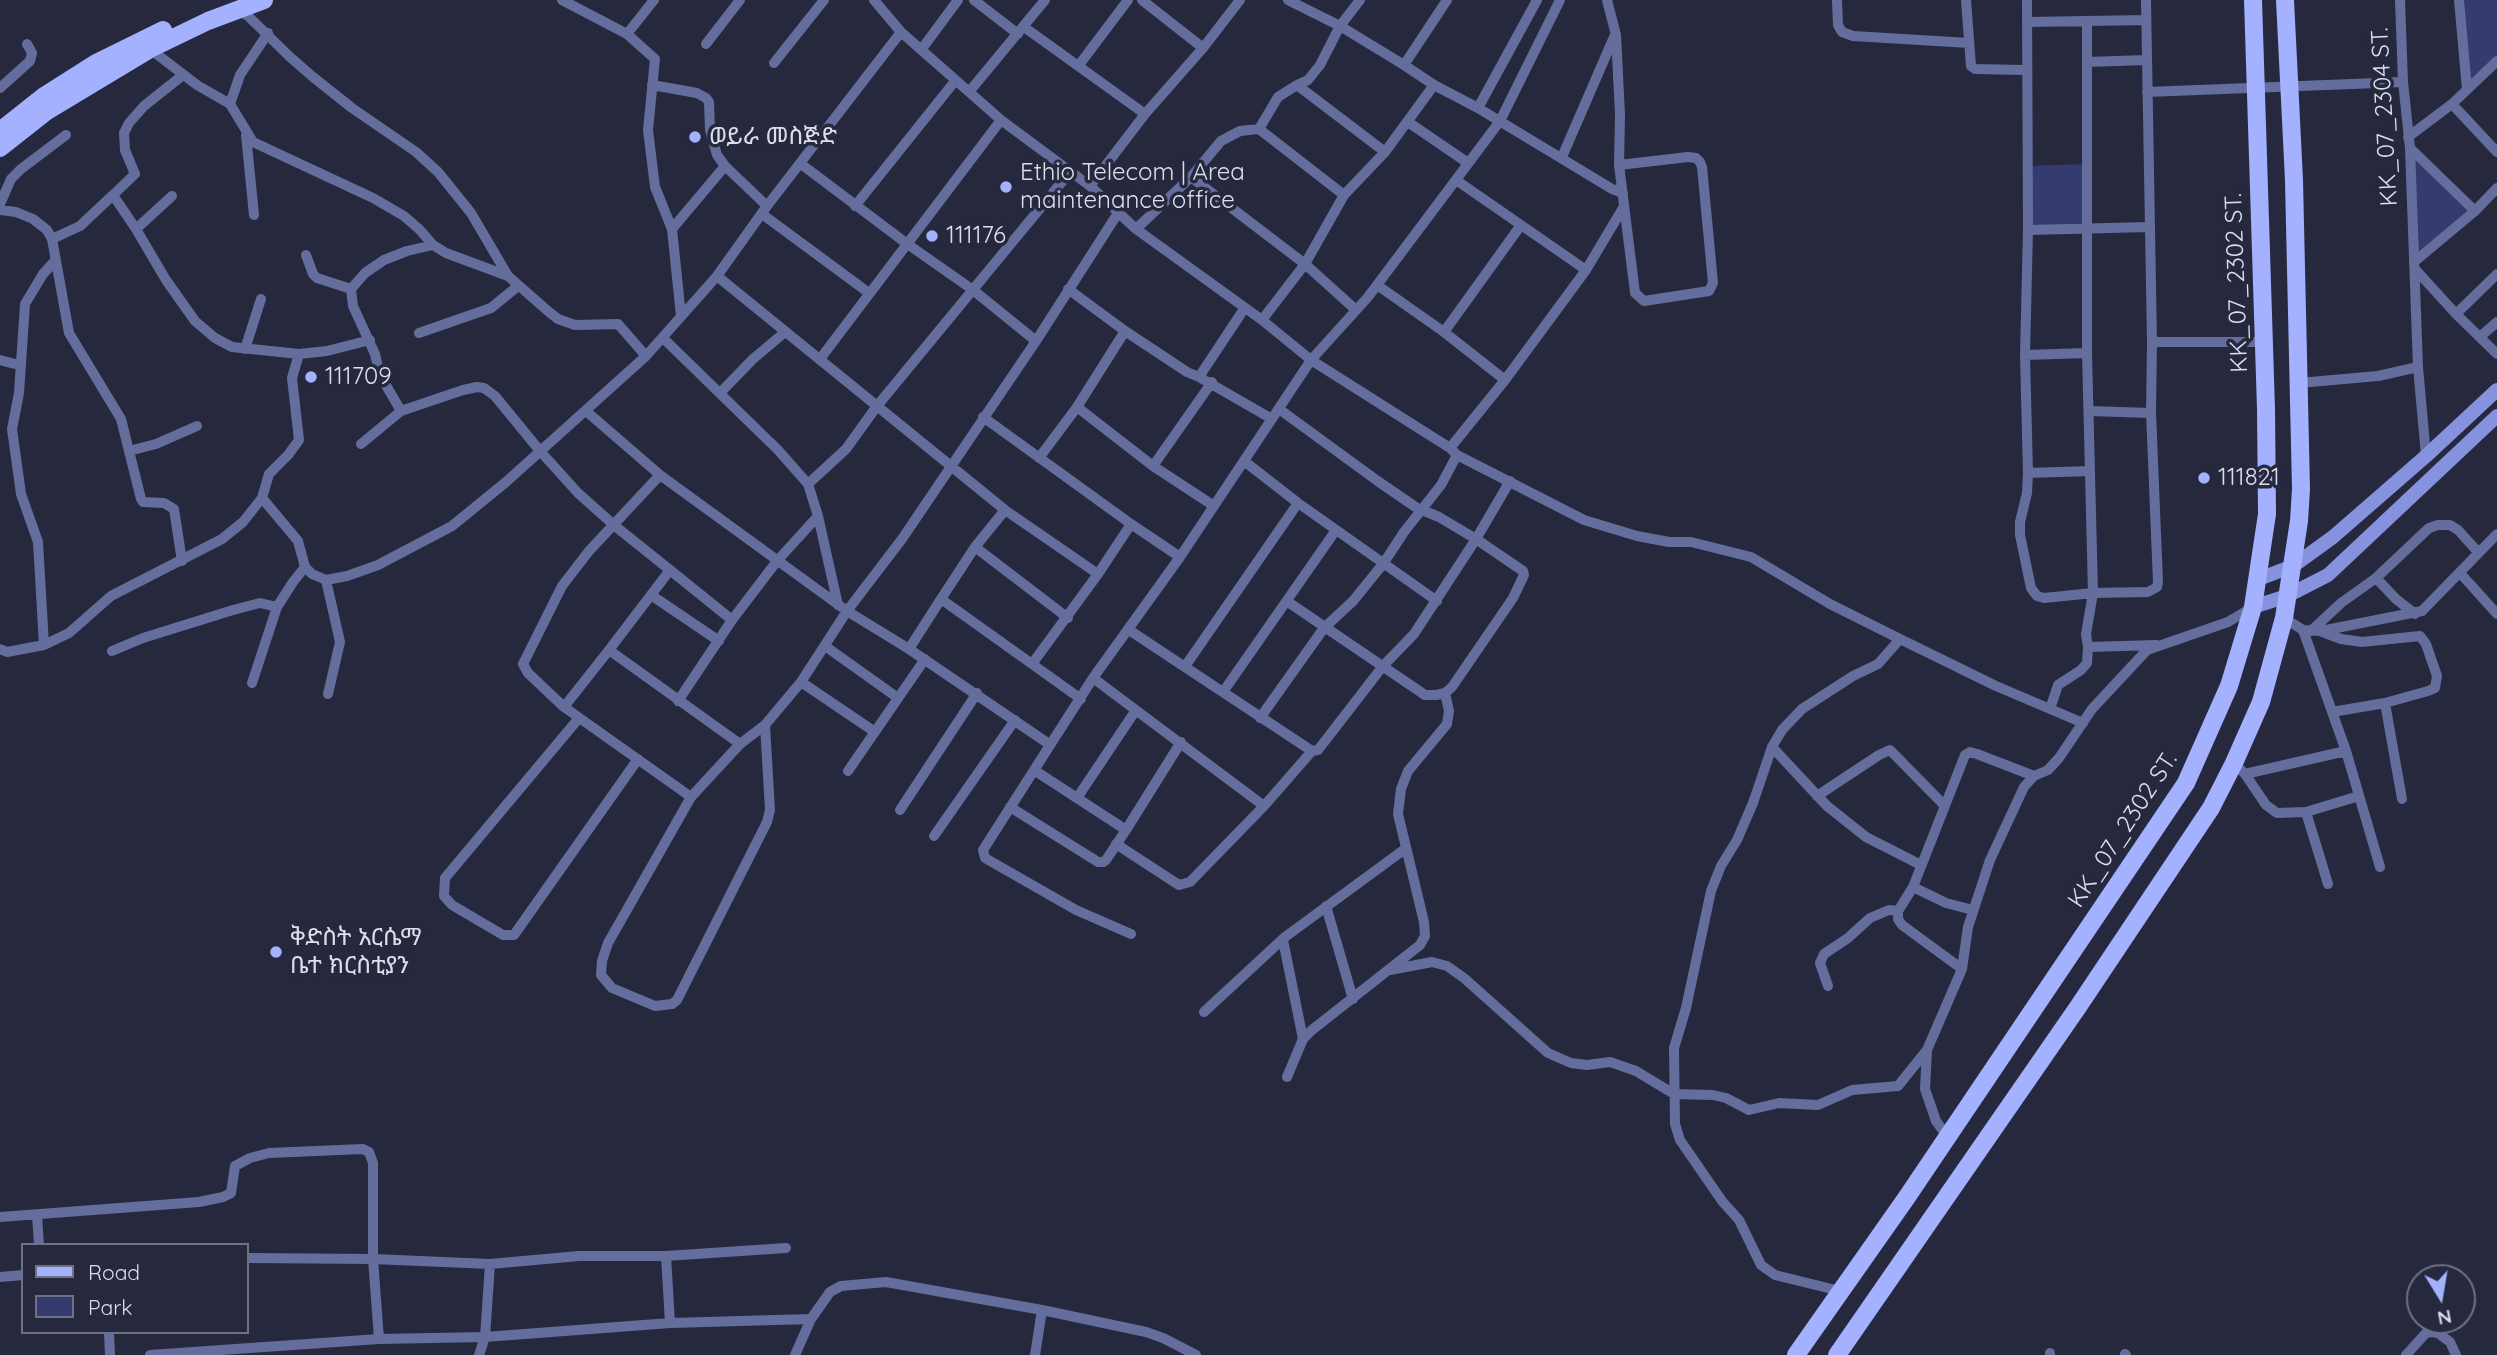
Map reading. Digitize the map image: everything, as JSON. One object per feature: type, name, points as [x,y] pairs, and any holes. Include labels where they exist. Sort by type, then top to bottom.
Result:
[{"type":"main road","name":"KK_07_2302 ST.","points":[[1796,1355],[2186,783],[2229,686],[2253,607],[2267,514],[2253,0]]},
{"type":"main road","points":[[1840,1350],[2240,769],[2262,702],[2284,618],[2293,566],[2301,489],[2285,0]]},
{"type":"main road","points":[[0,148],[47,111],[150,49],[241,4]]},
{"type":"main road","points":[[0,131],[44,96],[96,63],[159,32],[241,4]]},
{"type":"street","points":[[563,0],[627,34],[655,59],[648,130],[655,187],[672,229],[681,316]]},
{"type":"street","points":[[627,34],[654,0]]},
{"type":"street","points":[[706,44],[740,0]]},
{"type":"street","points":[[774,63],[824,0]]},
{"type":"street","points":[[874,0],[901,32],[955,80],[1001,120],[1090,186],[1136,229],[1262,320],[1311,360],[1453,451],[1584,520],[1610,529],[1669,542],[1690,542],[1751,557],[1830,604],[1899,639],[1996,686],[2083,723]]},
{"type":"street","points":[[921,50],[958,0]]},
{"type":"street","points":[[974,0],[1079,65],[1145,114]]},
{"type":"street","points":[[969,92],[1045,0]]},
{"type":"street","points":[[1079,65],[1128,0]]},
{"type":"street","points":[[1142,0],[1203,47]]},
{"type":"street","points":[[1090,186],[1145,114],[1240,0]]},
{"type":"street","points":[[1288,0],[1340,26],[1434,85],[1623,193]]},
{"type":"street","points":[[1259,129],[1278,97],[1308,80],[1320,65],[1340,26],[1360,0]]},
{"type":"street","points":[[1404,65],[1447,0]]},
{"type":"street","points":[[1478,108],[1537,0]]},
{"type":"street","points":[[1131,934],[1076,910],[985,858],[983,850],[1093,678],[1180,557],[1311,360],[1377,285],[1500,121],[1560,0]]},
{"type":"street","points":[[1607,0],[1616,35],[1620,115],[1619,164],[1637,297],[1644,301],[1705,292],[1712,288],[1700,162],[1696,158],[1688,157],[1619,164]]},
{"type":"street","points":[[1838,0],[1838,25],[1842,32],[1853,36],[1969,43]]},
{"type":"street","points":[[1966,0],[1971,66],[1975,69],[2025,70]]},
{"type":"street","points":[[2027,0],[2025,70],[2028,230],[2025,355],[2028,473],[2020,535],[2031,588],[2037,596],[2044,598],[2093,593],[2148,592],[2157,587],[2151,413],[2146,0]]},
{"type":"street","name":"KK_07_2304 ST.","points":[[2400,0],[2414,265]]},
{"type":"street","points":[[2459,0],[2467,89]]},
{"type":"street","points":[[241,4],[289,57],[352,108],[416,152],[438,172],[471,213],[508,276],[518,286],[566,323],[618,324],[646,356]]},
{"type":"street","points":[[2027,22],[2146,20]]},
{"type":"street","points":[[2050,709],[2058,685],[2087,663],[2086,634],[2093,593],[2087,353],[2087,21]]},
{"type":"street","points":[[262,498],[298,541],[305,567],[312,574],[326,580],[378,565],[452,526],[586,411],[663,338],[717,276],[901,32]]},
{"type":"street","points":[[230,104],[240,75],[268,33]]},
{"type":"street","points":[[1562,156],[1616,35]]},
{"type":"street","points":[[0,88],[30,61],[32,53],[27,44]]},
{"type":"street","points":[[150,49],[183,75],[230,104],[246,135],[253,142],[373,198],[404,216],[433,245],[446,253],[508,276]]},
{"type":"street","points":[[2087,62],[2146,60]]},
{"type":"street","points":[[2475,211],[2409,143],[2496,64]]},
{"type":"street","points":[[51,239],[80,226],[135,174],[125,150],[124,133],[144,106],[183,75]]},
{"type":"street","points":[[855,206],[955,80]]},
{"type":"street","points":[[2147,92],[2403,82]]},
{"type":"street","points":[[652,85],[698,93],[706,98],[709,102],[713,141],[717,155],[725,166],[765,210],[869,293]]},
{"type":"street","points":[[1297,85],[1385,152]]},
{"type":"street","points":[[1262,320],[1305,264],[1344,195],[1385,152],[1434,85]]},
{"type":"street","points":[[2452,104],[2497,152]]},
{"type":"street","points":[[820,359],[1001,120]]},
{"type":"street","points":[[1408,122],[1468,163]]},
{"type":"street","points":[[1136,229],[1191,177],[1221,141],[1240,131],[1259,129],[1344,195]]},
{"type":"street","points":[[0,204],[16,174],[66,135]]},
{"type":"street","points":[[246,135],[254,215]]},
{"type":"street","points":[[801,164],[973,290],[1035,341]]},
{"type":"street","points":[[672,229],[725,166]]},
{"type":"street","points":[[808,484],[846,449],[877,406],[1070,172]]},
{"type":"street","points":[[1191,177],[1305,264],[1356,310]]},
{"type":"street","points":[[1457,180],[1586,270]]},
{"type":"street","points":[[2414,265],[2497,188]]},
{"type":"street","points":[[113,195],[166,280],[195,320],[215,338],[232,347],[299,354],[327,351],[370,340]]},
{"type":"street","points":[[136,229],[172,196]]},
{"type":"street","points":[[1260,718],[1324,628],[1353,601],[1384,564],[1404,532],[1441,485],[1453,451],[1586,270],[1623,208]]},
{"type":"street","points":[[0,210],[16,212],[33,219],[47,230],[69,333],[121,419],[141,499],[144,502],[164,503],[174,509],[182,561]]},
{"type":"street","points":[[765,725],[770,810],[767,822],[677,1000],[672,1004],[655,1006],[612,988],[601,975],[608,943],[691,797],[740,744],[765,725],[801,682],[825,646],[842,608],[902,539],[1118,213]]},
{"type":"street","points":[[1444,332],[1521,225]]},
{"type":"street","points":[[2028,230],[2149,227]]},
{"type":"street","points":[[401,411],[380,375],[370,340],[353,306],[351,289],[365,273],[384,260],[433,245]]},
{"type":"street","points":[[306,255],[317,278],[351,289]]},
{"type":"street","points":[[44,645],[38,542],[21,494],[12,429],[19,393],[25,304],[43,274],[54,262]]},
{"type":"street","points":[[2414,265],[2456,314],[2497,354]]},
{"type":"street","points":[[2414,265],[2418,367],[2426,456]]},
{"type":"street","points":[[2456,314],[2497,274]]},
{"type":"street","points":[[717,276],[1005,510],[1098,574]]},
{"type":"street","points":[[1377,285],[1506,380]]},
{"type":"street","points":[[419,334],[491,307],[518,286]]},
{"type":"street","points":[[1068,289],[1187,372],[1275,414],[1422,510],[1476,539],[1523,571],[1524,575],[1513,598],[1452,687],[1445,693],[1425,695],[1288,602]]},
{"type":"street","points":[[245,349],[261,299]]},
{"type":"street","points":[[1199,377],[1244,309]]},
{"type":"street","points":[[2481,336],[2497,322]]},
{"type":"street","points":[[1040,458],[1077,407],[1125,331]]},
{"type":"street","points":[[720,393],[785,332]]},
{"type":"street","points":[[663,338],[778,450],[808,484],[842,608]]},
{"type":"street","points":[[2152,342],[2263,342]]},
{"type":"street","points":[[2025,355],[2087,353]]},
{"type":"street","points":[[0,649],[7,652],[44,645],[69,633],[111,596],[222,539],[243,522],[262,498],[269,474],[299,440],[292,378],[299,354]]},
{"type":"street","points":[[0,360],[19,365]]},
{"type":"street","points":[[2299,383],[2369,377],[2418,367]]},
{"type":"street","points":[[1153,466],[1212,382]]},
{"type":"street","points":[[361,444],[401,411],[463,390],[484,388],[495,396],[578,493],[733,620]]},
{"type":"street","points":[[2256,580],[2293,566],[2333,537],[2497,390]]},
{"type":"street","points":[[1077,407],[1153,466],[1214,506]]},
{"type":"street","points":[[586,411],[660,475],[842,608],[977,693],[1049,744]]},
{"type":"street","points":[[2089,411],[2151,413]]},
{"type":"street","points":[[1390,970],[1432,962],[1447,966],[1548,1053],[1570,1063],[1587,1065],[1610,1062],[1636,1071],[1674,1094],[1713,1095],[1726,1098],[1749,1110],[1779,1103],[1818,1105],[1852,1090],[1898,1086],[1927,1049],[1962,968],[1968,927],[1990,860],[2024,788],[2034,776],[2048,770],[2059,758],[2083,723],[2138,656],[2156,645],[2228,622],[2253,607],[2287,596],[2328,575],[2497,416]]},
{"type":"street","points":[[983,417],[1180,557]]},
{"type":"street","points":[[129,451],[197,426]]},
{"type":"street","points":[[1244,461],[1298,503],[1437,601]]},
{"type":"street","points":[[2028,473],[2089,471]]},
{"type":"street","points":[[660,475],[589,551],[562,586],[523,660],[528,673],[564,707],[691,797]]},
{"type":"street","points":[[1116,844],[1179,884],[1190,882],[1264,806],[1312,751],[1318,750],[1383,666],[1414,634],[1510,481]]},
{"type":"street","points":[[1186,665],[1298,503]]},
{"type":"street","points":[[909,649],[975,547],[1005,510]]},
{"type":"street","points":[[678,701],[777,561],[818,516]]},
{"type":"street","points":[[1032,664],[1068,618],[1131,524]]},
{"type":"street","points":[[2311,631],[2341,603],[2376,578],[2429,528],[2449,525],[2458,530],[2478,552]]},
{"type":"street","points":[[1223,692],[1336,530]]},
{"type":"street","points":[[2311,631],[2415,614],[2431,604],[2497,534]]},
{"type":"street","points":[[975,547],[1068,618]]},
{"type":"street","points":[[252,682],[277,607],[305,567]]},
{"type":"street","points":[[564,707],[670,570]]},
{"type":"street","points":[[2460,573],[2497,614]]},
{"type":"street","points":[[2376,578],[2415,614]]},
{"type":"street","points":[[326,580],[340,642],[328,694]]},
{"type":"street","points":[[651,595],[719,640]]},
{"type":"street","points":[[940,599],[1081,699]]},
{"type":"street","points":[[112,651],[143,638],[233,610],[260,603],[277,607]]},
{"type":"street","points":[[2284,618],[2311,631],[2341,639],[2362,642],[2413,635],[2422,638],[2438,682],[2435,688],[2385,703],[2332,712]]},
{"type":"street","points":[[1129,629],[1312,751]]},
{"type":"street","points":[[2311,631],[2332,712],[2379,867]]},
{"type":"street","points":[[1840,1291],[1775,1275],[1760,1265],[1739,1220],[1722,1201],[1681,1140],[1675,1124],[1674,1048],[1686,1008],[1711,891],[1721,866],[1737,841],[1772,747],[1782,730],[1802,709],[1853,676],[1878,664],[1899,639]]},
{"type":"street","points":[[2088,647],[2156,645]]},
{"type":"street","points":[[825,646],[898,698]]},
{"type":"street","points":[[609,650],[740,744]]},
{"type":"street","points":[[848,771],[925,659]]},
{"type":"street","points":[[1093,678],[1264,806]]},
{"type":"street","points":[[801,682],[875,732]]},
{"type":"street","points":[[900,810],[977,693]]},
{"type":"street","points":[[1287,1077],[1303,1039],[1311,1030],[1390,970],[1420,945],[1425,936],[1398,814],[1401,789],[1408,771],[1447,724],[1449,711],[1445,693]]},
{"type":"street","points":[[2385,703],[2402,799]]},
{"type":"street","points":[[1077,798],[1136,710]]},
{"type":"street","points":[[579,718],[445,878],[444,895],[452,905],[503,935],[514,935],[638,759]]},
{"type":"street","points":[[934,836],[1015,720]]},
{"type":"street","points":[[1010,807],[1098,862],[1106,860],[1181,742]]},
{"type":"street","points":[[1772,747],[1817,796],[1866,836],[1921,865]]},
{"type":"street","points":[[1817,796],[1890,750],[1944,806]]},
{"type":"street","points":[[2346,751],[2240,769],[2270,810],[2277,813],[2306,812],[2359,796]]},
{"type":"street","points":[[1962,968],[1902,925],[1898,919],[1898,911],[1913,887],[1965,755],[1970,752],[2034,776]]},
{"type":"street","points":[[1034,769],[1126,830]]},
{"type":"street","points":[[2306,812],[2328,884]]},
{"type":"street","points":[[1204,1012],[1283,940],[1405,849]]},
{"type":"street","points":[[1913,887],[1946,903],[1973,910]]},
{"type":"street","points":[[1326,906],[1353,999]]},
{"type":"street","points":[[1828,986],[1820,963],[1824,954],[1848,938],[1870,918],[1889,910],[1898,911]]},
{"type":"street","points":[[1283,940],[1303,1039]]},
{"type":"street","points":[[1927,1049],[1925,1089],[1936,1121],[1947,1136]]},
{"type":"street","points":[[0,1217],[199,1202],[223,1197],[231,1192],[235,1166],[250,1158],[269,1153],[363,1149],[369,1152],[373,1163],[373,1259],[379,1339]]},
{"type":"street","points":[[37,1215],[39,1243]]},
{"type":"street","points":[[248,1258],[373,1259],[490,1264],[579,1255],[666,1256],[786,1248]]},
{"type":"street","points":[[666,1256],[670,1323]]},
{"type":"street","points":[[479,1355],[485,1337],[490,1264]]},
{"type":"street","points":[[0,1277],[21,1275]]},
{"type":"street","points":[[795,1355],[811,1319],[830,1292],[841,1286],[865,1282],[886,1282],[1146,1332],[1196,1355]]},
{"type":"street","points":[[1035,1355],[1042,1310]]},
{"type":"street","points":[[150,1355],[379,1339],[485,1337],[670,1323],[811,1319]]},
{"type":"street","points":[[2406,1355],[2426,1333],[2432,1332],[2450,1342],[2456,1355]]},
{"type":"street","points":[[109,1334],[110,1355]]},
{"type":"green space","points":[[2459,0],[2497,0],[2497,61],[2467,89]]},
{"type":"green space","points":[[2410,148],[2475,211],[2414,262]]},
{"type":"green space","points":[[2088,164],[2088,229],[2028,230],[2027,166]]},
{"type":"place","name":"ወይራ መስጅድ","points":[[695,137]]},
{"type":"place","name":"Ethio Telecom | Area maintenance office","points":[[1006,187]]},
{"type":"place","name":"111176","points":[[932,236]]},
{"type":"place","name":"111709","points":[[311,377]]},
{"type":"place","name":"111821","points":[[2204,478]]},
{"type":"place","name":"ቅድስት አርሴማ ቤተ ክርስቲያን","points":[[276,952]]}]
